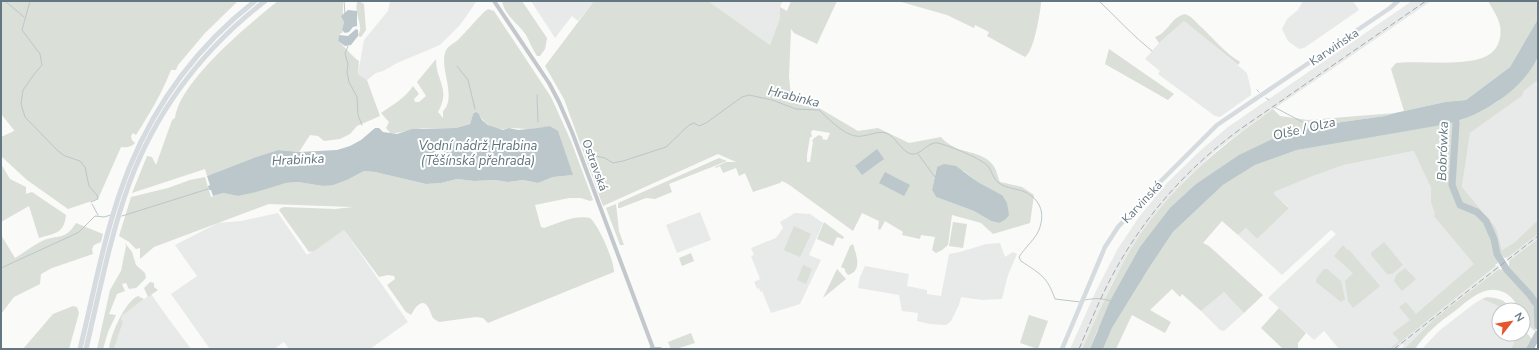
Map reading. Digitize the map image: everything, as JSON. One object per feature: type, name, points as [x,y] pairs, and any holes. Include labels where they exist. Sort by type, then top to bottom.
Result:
[{"type":"highway","points":[[86,349],[120,193],[144,136],[168,94],[190,66],[216,36],[255,1]]},
{"type":"highway","points":[[80,349],[106,253],[127,191],[150,138],[171,101],[200,63],[234,27],[265,1]]},
{"type":"main road","name":"Karwińska","points":[[1268,91],[1390,8],[1398,1]]},
{"type":"main road","name":"Karvinská","points":[[1062,349],[1105,247],[1122,223],[1217,125],[1268,91]]},
{"type":"street","name":"Ostravská","points":[[494,1],[537,65],[559,102],[572,132],[652,349],[660,349]]},
{"type":"shaded area","points":[[1,1],[238,1],[205,33],[178,65],[176,70],[171,70],[146,119],[136,135],[133,133],[131,136],[135,143],[129,147],[121,147],[98,199],[68,209],[27,180],[1,156],[1,137],[14,130],[1,114]]},
{"type":"shaded area","points":[[278,1],[343,1],[343,32],[339,35],[338,41],[353,57],[359,61],[358,74],[367,80],[380,116],[357,126],[350,134],[340,139],[324,141],[318,136],[310,135],[299,152],[278,150],[207,176],[205,169],[132,193],[147,156],[152,157],[156,165],[172,120],[175,118],[179,104],[189,88],[217,55],[250,24]]},
{"type":"shaded area","points":[[359,1],[364,4],[366,30],[361,37],[358,36],[360,27],[357,2]]},
{"type":"shaded area","points":[[390,1],[476,2],[460,25],[440,45],[376,73],[367,80],[358,74],[364,40],[388,11]]},
{"type":"shaded area","points":[[502,1],[522,1],[547,38],[545,49],[540,56],[537,56],[526,35],[506,11]]},
{"type":"shaded area","points":[[531,1],[594,1],[578,21],[572,16],[555,38]]},
{"type":"shaded area","points":[[594,1],[708,1],[770,45],[780,18],[780,7],[787,11],[791,1],[837,1],[817,44],[794,33],[791,29],[789,76],[791,96],[814,105],[858,131],[878,128],[909,143],[941,137],[956,148],[985,158],[994,167],[1000,182],[1022,187],[1034,195],[1030,223],[993,234],[981,223],[952,215],[948,245],[936,253],[932,250],[935,237],[921,235],[920,239],[902,235],[903,232],[885,221],[880,230],[878,229],[879,221],[862,213],[853,231],[782,181],[753,192],[745,173],[739,176],[736,168],[723,173],[720,166],[715,167],[726,162],[736,162],[718,154],[603,206],[564,99],[545,66]],"holes":[[[813,130],[830,133],[827,140],[822,139],[823,137],[819,135],[814,138],[812,141],[810,162],[807,162],[810,137],[812,137],[811,132]],[[937,167],[964,171],[978,182],[1002,195],[999,223],[991,221],[974,211],[936,197],[932,190]]]},
{"type":"shaded area","points":[[708,1],[783,1],[780,7],[780,18],[770,45]]},
{"type":"shaded area","points":[[898,1],[1041,1],[1041,3],[1034,40],[1025,57],[987,36],[989,32],[975,25],[974,28],[947,15]]},
{"type":"shaded area","points":[[1303,1],[1353,1],[1359,10],[1304,48],[1299,49],[1288,41],[1282,29],[1287,19],[1298,10]]},
{"type":"shaded area","points":[[1412,1],[1431,1],[1256,121],[1218,149],[1185,180],[1156,213],[1134,245],[1113,281],[1082,349],[1070,349],[1095,293],[1117,250],[1139,217],[1167,183],[1201,150],[1228,127]]},
{"type":"shaded area","points":[[1488,1],[1538,1],[1538,19],[1510,67],[1466,100],[1445,102],[1404,111],[1391,69],[1396,63],[1445,63],[1470,61],[1490,54],[1498,45],[1501,30],[1495,13]]},
{"type":"shaded area","points":[[488,9],[494,11],[551,97],[571,141],[593,200],[590,201],[581,198],[569,198],[535,205],[541,227],[544,228],[572,219],[584,217],[590,218],[598,228],[612,260],[614,272],[488,323],[483,318],[476,317],[439,322],[433,318],[428,306],[423,303],[416,307],[411,315],[406,312],[387,285],[395,279],[394,276],[388,275],[379,277],[344,230],[314,251],[309,252],[279,210],[284,207],[335,209],[353,207],[269,204],[154,247],[140,259],[140,248],[136,249],[129,242],[119,236],[131,197],[205,177],[211,197],[223,193],[238,196],[286,183],[298,182],[323,186],[349,179],[364,171],[375,172],[426,184],[441,183],[457,179],[474,181],[495,180],[508,182],[523,180],[538,183],[553,177],[572,175],[558,132],[550,126],[535,129],[494,128],[483,120],[479,114],[473,114],[470,124],[456,128],[422,128],[391,134],[386,128],[389,122],[381,113],[403,98],[413,86],[419,94],[414,99],[415,102],[419,102],[426,96],[417,82],[436,59],[438,74],[443,91],[442,104],[438,112],[443,118],[443,111],[449,99],[444,60],[445,53],[449,47],[458,40]]},
{"type":"shaded area","points":[[1185,14],[1193,19],[1224,50],[1240,62],[1238,65],[1184,21],[1159,43],[1155,37],[1163,32],[1176,18]]},
{"type":"shaded area","points":[[1184,21],[1247,73],[1251,95],[1220,117],[1215,116],[1158,74],[1160,71],[1145,59],[1159,43]]},
{"type":"shaded area","points":[[1109,49],[1174,94],[1168,100],[1105,64]]},
{"type":"shaded area","points":[[1538,58],[1538,80],[1524,91],[1522,96],[1470,133],[1462,187],[1496,228],[1502,250],[1515,242],[1538,220],[1538,234],[1508,257],[1505,258],[1501,255],[1497,258],[1498,263],[1495,265],[1496,266],[1392,349],[1389,349],[1399,341],[1392,333],[1410,320],[1399,307],[1406,302],[1416,314],[1474,264],[1434,216],[1435,214],[1431,202],[1431,188],[1414,151],[1344,165],[1274,192],[1275,195],[1289,208],[1257,239],[1246,228],[1238,235],[1222,221],[1203,243],[1209,246],[1263,295],[1244,313],[1224,292],[1201,311],[1182,294],[1180,297],[1172,289],[1150,310],[1171,322],[1165,333],[1132,315],[1116,349],[1103,349],[1112,328],[1173,232],[1223,185],[1255,165],[1297,150],[1461,120],[1497,102],[1522,80]]},
{"type":"shaded area","points":[[1538,80],[1538,220],[1515,242],[1502,250],[1496,228],[1462,187],[1470,133],[1522,96],[1524,91]]},
{"type":"shaded area","points":[[1273,109],[1280,116],[1308,120],[1395,113],[1385,116],[1287,132],[1196,184],[1097,331],[1090,349],[1082,349],[1126,258],[1147,225],[1162,206],[1196,170],[1214,154]]},
{"type":"shaded area","points":[[1415,151],[1431,188],[1431,202],[1494,260],[1392,333],[1399,341],[1389,349],[1339,349],[1324,331],[1314,340],[1268,298],[1336,234],[1331,230],[1282,275],[1238,235],[1246,228],[1257,239],[1289,207],[1275,195],[1274,192],[1344,165]]},
{"type":"shaded area","points":[[719,158],[727,161],[669,184],[672,192],[655,199],[646,198],[618,208],[618,203]]},
{"type":"shaded area","points":[[1,164],[10,179],[26,187],[26,194],[32,192],[66,215],[63,226],[58,232],[39,238],[29,206],[1,222]]},
{"type":"shaded area","points":[[616,204],[619,231],[624,245],[620,245],[606,208]]},
{"type":"shaded area","points":[[700,212],[711,240],[677,253],[666,225]]},
{"type":"shaded area","points":[[278,213],[307,255],[344,230],[408,322],[370,349],[289,349],[284,342],[274,349],[210,349],[171,294],[197,276],[175,245],[218,223],[241,221]]},
{"type":"shaded area","points":[[795,213],[810,214],[823,223],[809,255],[821,260],[800,304],[771,313],[762,291],[760,292],[759,288],[757,289],[754,282],[760,279],[751,256],[754,255],[751,248],[776,238],[783,228],[780,222]]},
{"type":"shaded area","points":[[824,222],[844,237],[843,239],[837,237],[833,246],[817,239]]},
{"type":"shaded area","points":[[953,222],[967,224],[963,248],[949,246]]},
{"type":"shaded area","points":[[76,223],[103,234],[101,242],[94,245],[92,249],[93,254],[52,268],[41,274],[40,284],[14,297],[1,314],[1,235],[15,258],[42,241],[65,235]]},
{"type":"shaded area","points":[[794,226],[811,234],[800,257],[784,250]]},
{"type":"shaded area","points":[[1538,234],[1538,239],[1509,261],[1506,258]]},
{"type":"shaded area","points":[[1538,239],[1538,303],[1512,274],[1509,269],[1509,261]]},
{"type":"shaded area","points":[[1384,242],[1403,265],[1392,274],[1387,274],[1371,255],[1371,253]]},
{"type":"shaded area","points":[[125,243],[132,252],[136,265],[145,273],[146,278],[136,288],[129,289],[126,283],[122,284],[125,291],[117,294],[109,314],[116,315],[108,332],[103,349],[97,349],[110,290],[121,271],[126,246]]},
{"type":"shaded area","points":[[1000,243],[1005,257],[1013,252],[1017,254],[1008,275],[1002,299],[982,300],[961,297],[959,305],[951,321],[946,325],[929,324],[917,321],[918,313],[902,311],[899,295],[858,288],[860,277],[865,266],[909,274],[907,286],[927,290],[927,294],[941,296],[949,254],[986,244]]},
{"type":"shaded area","points":[[853,244],[857,257],[857,266],[853,273],[848,275],[845,269],[841,267],[850,246]]},
{"type":"shaded area","points":[[1343,245],[1380,286],[1353,308],[1348,301],[1345,281],[1353,273],[1334,256]]},
{"type":"shaded area","points":[[691,253],[694,261],[682,266],[679,258]]},
{"type":"shaded area","points":[[803,265],[812,269],[806,284],[797,280]]},
{"type":"shaded area","points":[[1498,265],[1500,268],[1434,319],[1404,349],[1401,349],[1404,345],[1403,344],[1397,349],[1392,349]]},
{"type":"shaded area","points":[[1405,268],[1416,279],[1402,291],[1394,281],[1396,275]]},
{"type":"shaded area","points":[[1502,268],[1533,303],[1536,332],[1531,327],[1531,302],[1515,302],[1506,293],[1490,290],[1478,294],[1443,320],[1428,333],[1415,349],[1404,349],[1434,319],[1499,269],[1501,270]]},
{"type":"shaded area","points":[[837,269],[846,279],[823,298]]},
{"type":"shaded area","points":[[1324,269],[1327,269],[1341,281],[1345,299],[1341,302],[1316,282],[1316,279]]},
{"type":"shaded area","points":[[150,282],[154,283],[154,287],[158,290],[148,297],[144,288]]},
{"type":"shaded area","points":[[1224,292],[1244,313],[1224,331],[1220,330],[1201,311]]},
{"type":"shaded area","points":[[151,294],[191,349],[114,349],[123,322],[121,319],[123,315]]},
{"type":"shaded area","points":[[138,296],[144,299],[123,315],[121,319],[123,322],[114,349],[109,349],[115,328],[123,312],[133,299]]},
{"type":"shaded area","points":[[1487,297],[1497,298],[1504,302],[1491,303],[1482,299]]},
{"type":"shaded area","points":[[1482,299],[1491,303],[1491,342],[1514,342],[1511,349],[1422,349],[1440,330]]},
{"type":"shaded area","points":[[73,306],[77,307],[79,313],[69,349],[23,349],[53,314]]},
{"type":"shaded area","points":[[1279,308],[1306,333],[1298,343],[1298,349],[1283,349],[1261,328]]},
{"type":"shaded area","points":[[1029,315],[1048,321],[1038,349],[1020,343]]},
{"type":"shaded area","points":[[691,333],[695,343],[676,349],[671,349],[668,342]]},
{"type":"shaded area","points":[[1531,338],[1533,340],[1527,349],[1511,349],[1514,342],[1531,342]]},
{"type":"water","points":[[348,10],[357,11],[357,26],[345,33],[342,30],[344,22],[341,16]]},
{"type":"water","points":[[1538,19],[1538,56],[1530,71],[1510,92],[1473,115],[1447,124],[1297,150],[1255,165],[1223,185],[1173,232],[1112,328],[1103,349],[1090,349],[1110,301],[1140,247],[1170,208],[1196,184],[1239,155],[1287,132],[1385,116],[1445,102],[1466,100],[1510,67]]},
{"type":"water","points":[[356,29],[358,30],[358,36],[351,45],[345,46],[338,41],[339,35],[348,36]]},
{"type":"water","name":"Vodní nádrž Hrabina (Těšínská přehrada)","points":[[476,112],[488,125],[503,130],[509,128],[518,130],[550,126],[558,131],[573,175],[553,177],[538,183],[523,180],[508,182],[495,180],[474,181],[457,179],[441,183],[426,184],[375,172],[364,171],[333,185],[323,186],[298,182],[286,183],[238,196],[223,193],[213,196],[211,190],[209,190],[208,186],[210,185],[207,176],[278,150],[299,152],[337,150],[350,146],[361,140],[375,128],[379,128],[383,132],[397,134],[412,129],[456,128],[470,124],[473,114]]},
{"type":"water","points":[[877,149],[884,159],[862,175],[855,166]]},
{"type":"water","points":[[944,164],[956,166],[978,182],[1002,195],[1007,203],[1009,215],[1006,219],[999,223],[991,221],[974,211],[936,197],[932,190],[937,167]]},
{"type":"water","points":[[885,172],[910,185],[904,196],[879,183]]},
{"type":"waterway","points":[[5,1],[24,17]]},
{"type":"waterway","points":[[30,1],[22,30],[40,54],[42,65],[23,90],[21,104],[25,117],[58,151],[65,156],[80,161],[85,167],[89,186],[97,195],[98,199],[91,202]]},
{"type":"waterway","points":[[344,1],[345,14]]},
{"type":"waterway","points":[[1099,1],[1152,51]]},
{"type":"waterway","points":[[348,46],[345,54],[348,64],[347,72],[349,82],[357,97],[358,115],[362,125]]},
{"type":"waterway","points":[[457,66],[468,80],[475,109]]},
{"type":"waterway","points":[[537,95],[538,122]]},
{"type":"waterway","name":"Hrabinka","points":[[587,154],[605,158],[613,163],[666,147],[689,125],[694,123],[699,126],[706,123],[742,97],[749,95],[772,100],[796,109],[819,110],[839,128],[856,136],[880,132],[886,133],[892,137],[904,150],[911,154],[918,153],[931,144],[938,143],[978,159],[988,166],[999,183],[1025,192],[1034,198],[1040,206],[1042,216],[1040,227],[1036,235],[1019,257],[1021,261],[1046,280],[1055,299],[1080,302]]},
{"type":"waterway","name":"Olše / Olza","points":[[1274,107],[1314,128]]},
{"type":"waterway","name":"Bobrówka","points":[[1455,113],[1456,124],[1452,185],[1460,205],[1477,212],[1486,221],[1494,239],[1497,254],[1507,270],[1537,305],[1538,326]]},
{"type":"waterway","points":[[918,154],[935,177]]},
{"type":"waterway","name":"Hrabinka","points":[[122,216],[208,189]]},
{"type":"waterway","points":[[92,204],[98,215]]},
{"type":"waterway","name":"Hrabinka","points":[[1,268],[79,232],[95,216],[104,217],[111,215]]},
{"type":"waterway","name":"Hrabinka","points":[[1085,300],[1105,299],[1111,301]]},
{"type":"waterway","name":"Bobrówka","points":[[1530,349],[1538,334]]},
{"type":"railway","points":[[1079,349],[1106,287],[1129,247],[1156,209],[1187,175],[1203,159],[1239,130],[1426,1]]},
{"type":"railway","points":[[1394,349],[1538,236]]}]
